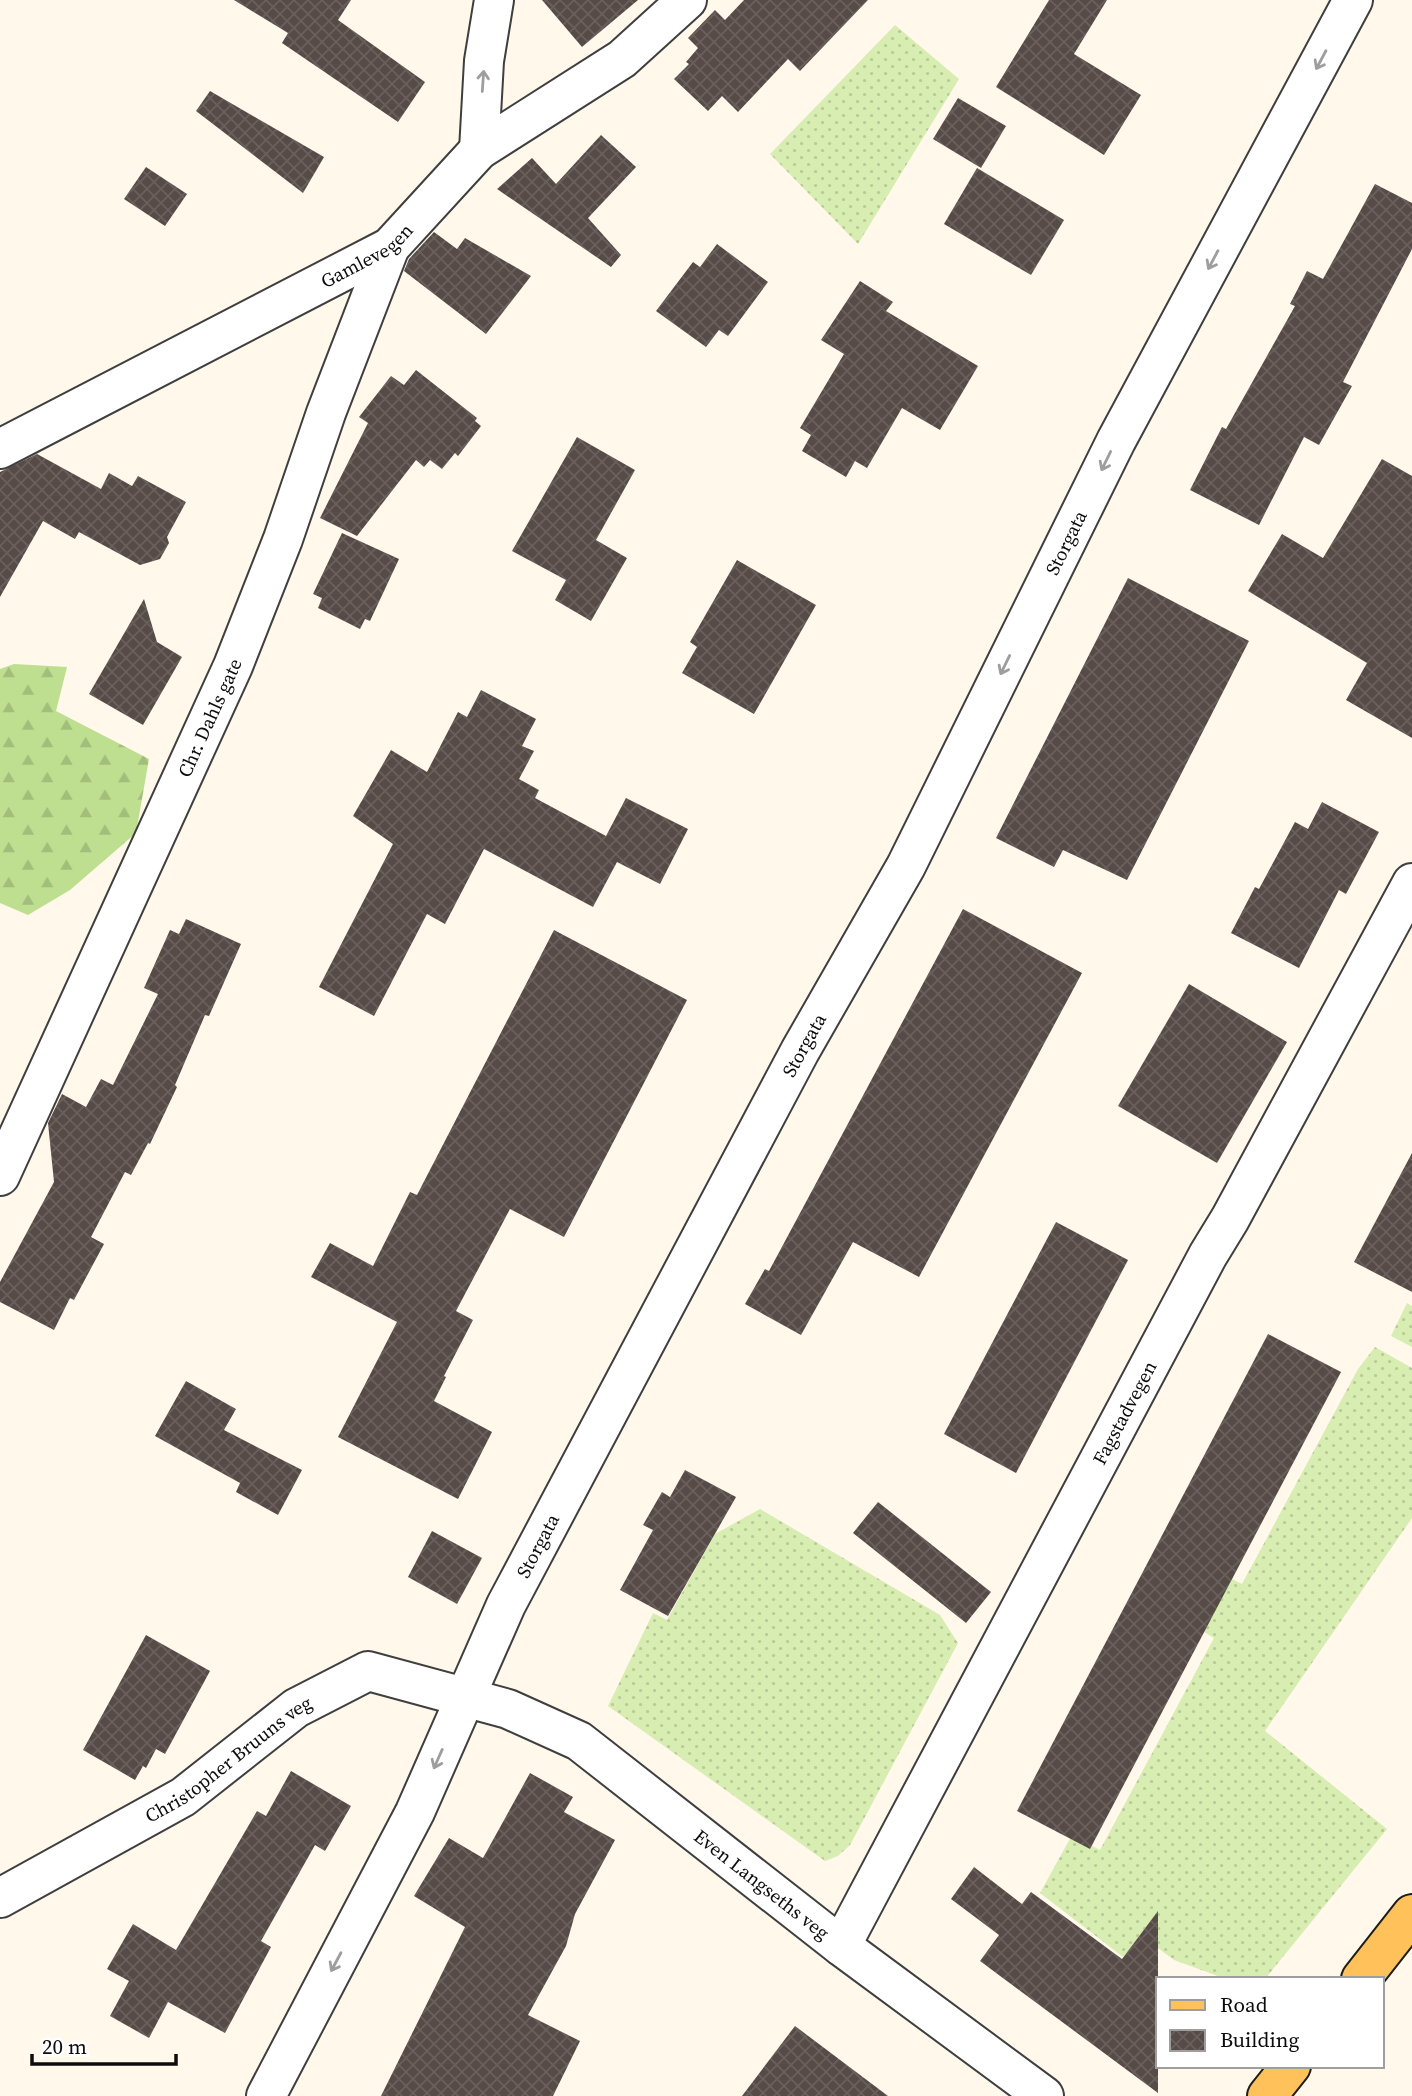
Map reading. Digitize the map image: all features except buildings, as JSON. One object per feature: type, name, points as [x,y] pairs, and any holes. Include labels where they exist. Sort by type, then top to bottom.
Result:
[{"type":"main road","points":[[1363,1977],[1412,1914]]},
{"type":"main road","points":[[1267,2096],[1289,2068]]},
{"type":"street","points":[[479,149],[484,61],[494,0]]},
{"type":"street","name":"Gamlevegen","points":[[0,449],[390,247],[479,149],[622,59],[687,0]]},
{"type":"street","name":"Storgata","points":[[266,2096],[415,1812],[506,1605],[800,1051],[906,866],[1116,441],[1353,0]]},
{"type":"street","name":"Chr. Dahls gate","points":[[4,1161],[233,666],[283,539],[326,413],[390,247]]},
{"type":"street","name":"Fagstadvegen","points":[[841,1946],[1195,1279],[1412,883]]},
{"type":"street","name":"Christopher Bruuns veg","points":[[0,1898],[183,1797],[296,1708],[368,1671],[466,1697]]},
{"type":"street","name":"Even Langseths veg","points":[[466,1697],[508,1709],[579,1741],[841,1946],[1044,2096]]},
{"type":"green space","points":[[895,25],[959,79],[858,244],[770,154]]},
{"type":"green space","points":[[14,664],[67,667],[56,711],[149,759],[136,833],[70,890],[28,915],[0,903],[0,669]]},
{"type":"green space","points":[[1407,1303],[1412,1306],[1412,1347],[1391,1336]]},
{"type":"green space","points":[[1375,1347],[1412,1368],[1412,1518],[1265,1731],[1387,1829],[1267,1977],[1221,1977],[1174,1960],[1143,1937],[1123,1957],[1040,1893],[1072,1835],[1100,1850],[1214,1638],[1199,1629],[1226,1576],[1242,1584],[1358,1369]]},
{"type":"green space","points":[[760,1509],[940,1615],[958,1643],[850,1845],[838,1856],[825,1861],[608,1706],[653,1613],[667,1620],[715,1534]]}]
